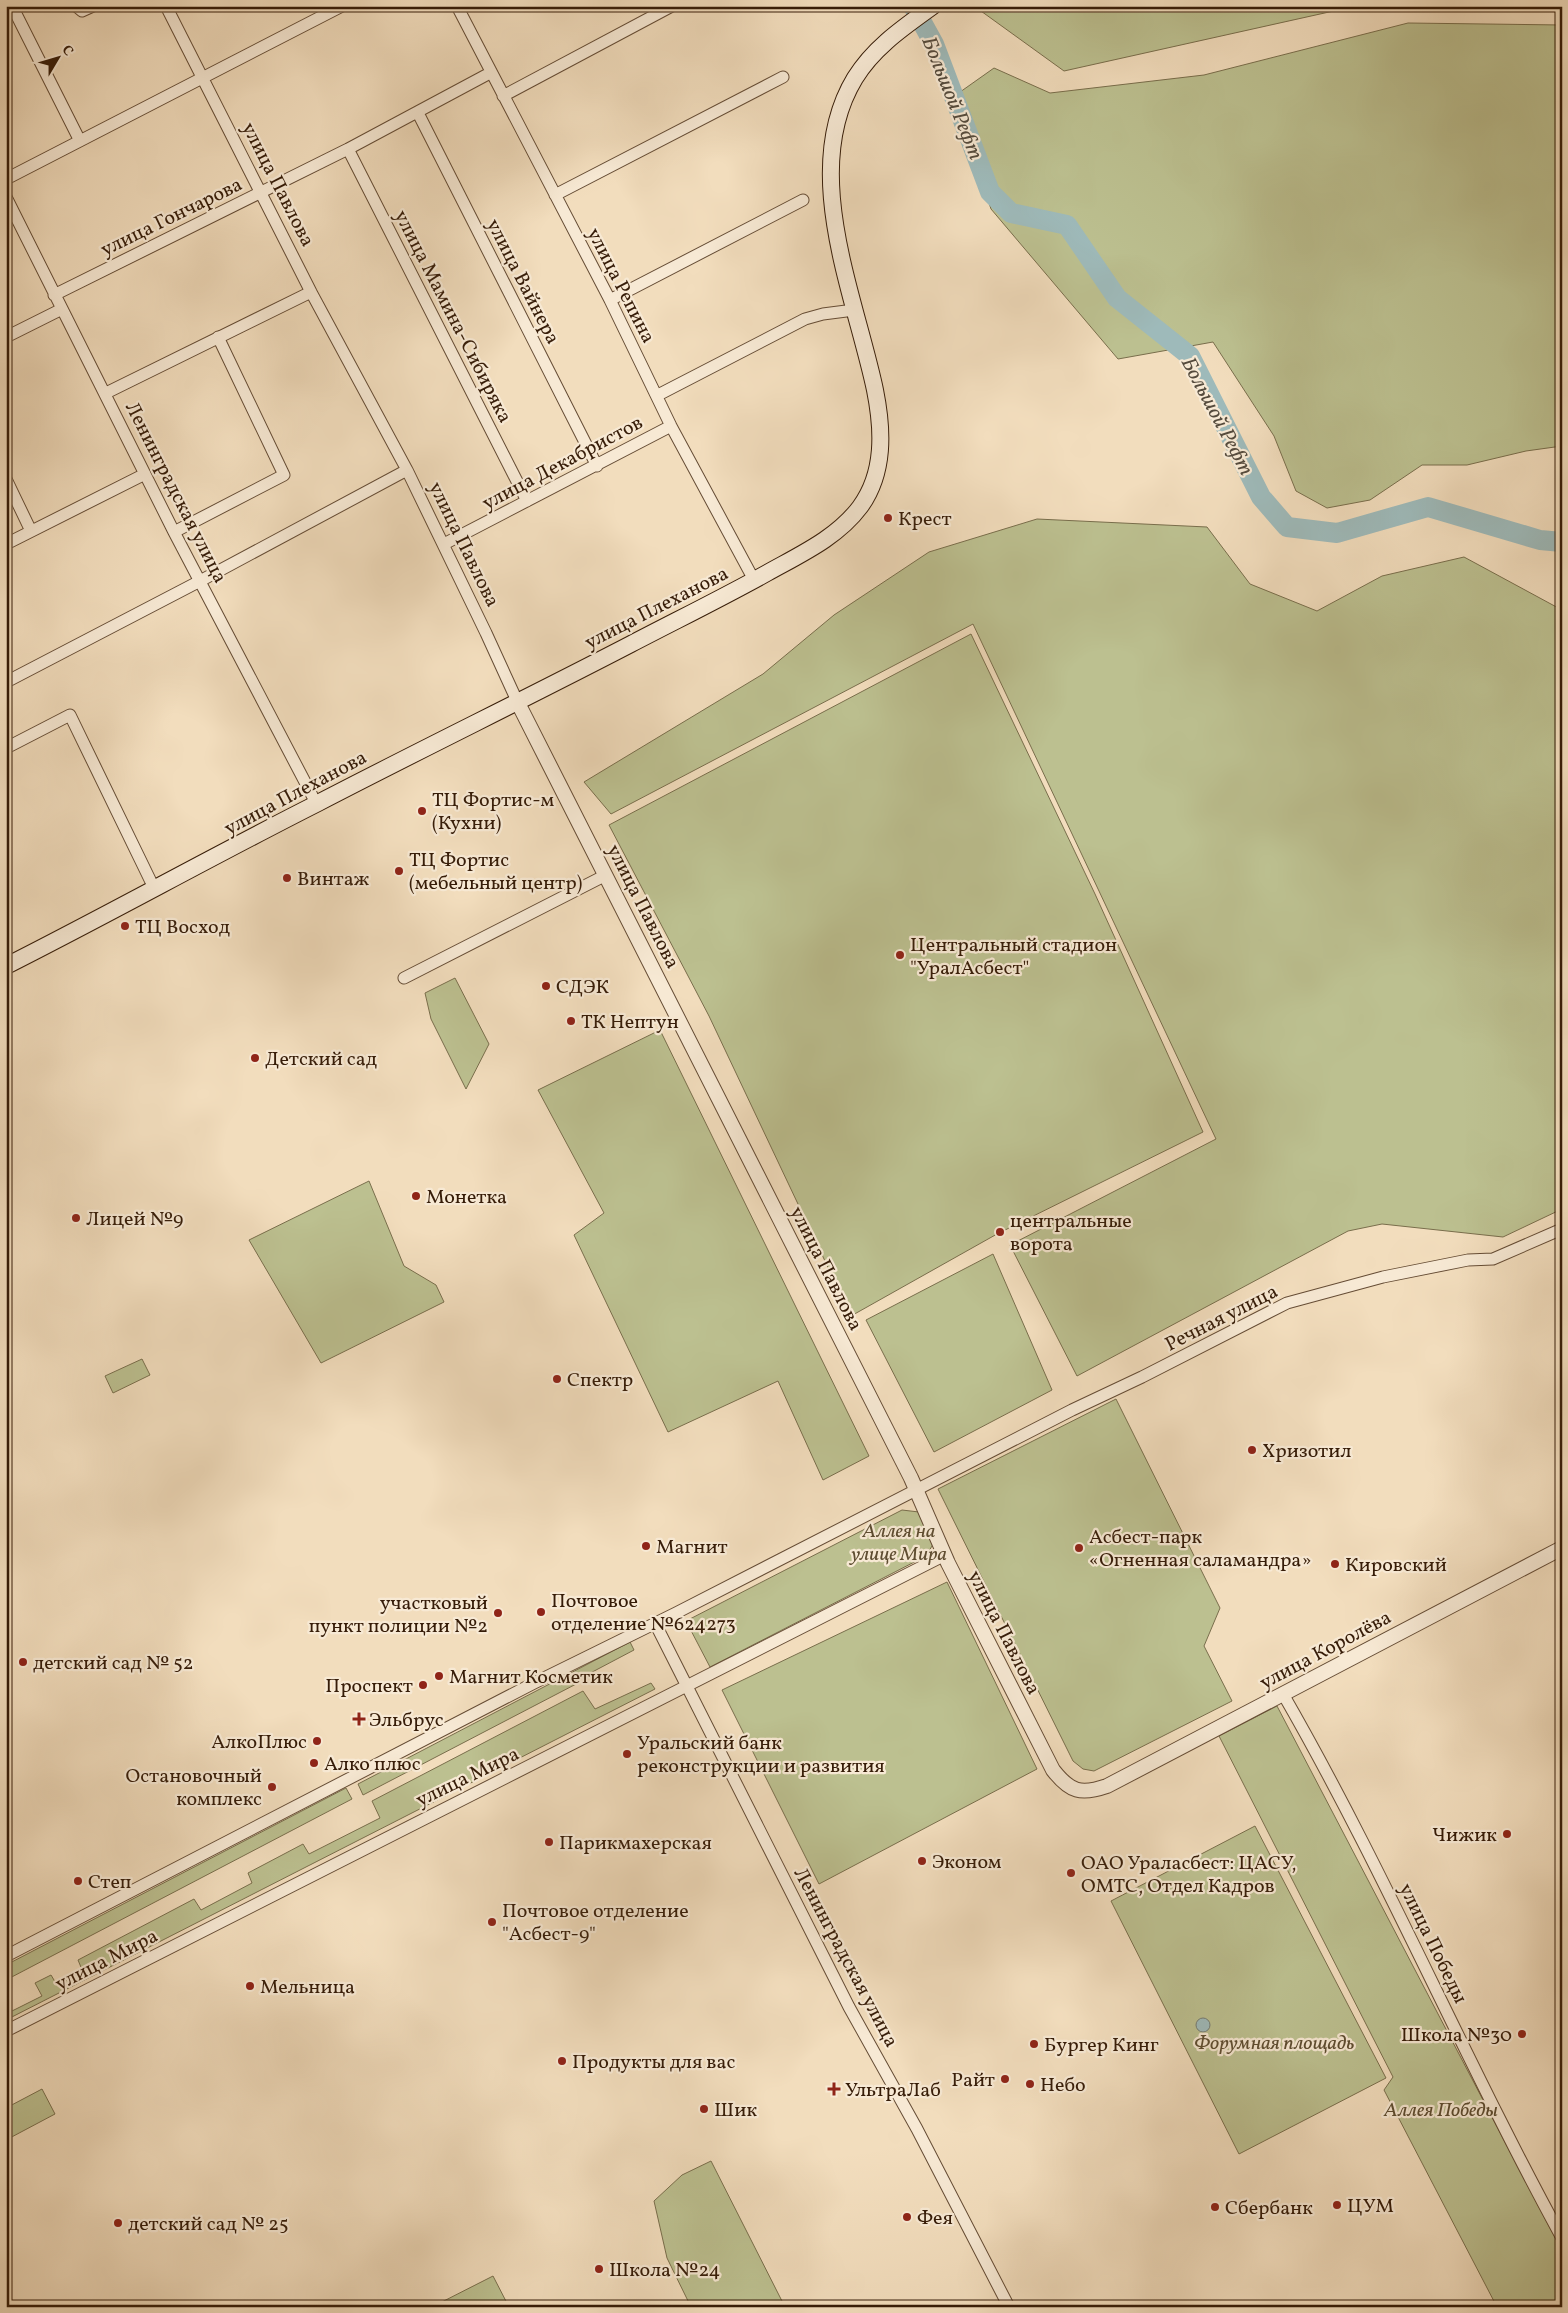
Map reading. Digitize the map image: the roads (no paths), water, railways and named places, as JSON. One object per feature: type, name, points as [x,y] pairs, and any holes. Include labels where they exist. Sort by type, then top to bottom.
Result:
[{"type":"main road","name":"улица Плеханова","points":[[6,966],[155,890],[316,803],[518,703],[754,580],[830,537],[860,508],[870,489],[878,463],[881,422],[841,255],[831,188],[832,149],[843,103],[855,78],[870,58],[902,28],[933,6]]},
{"type":"street","points":[[12,6],[80,141]]},
{"type":"street","points":[[79,9],[93,6]]},
{"type":"street","name":"улица Павлова","points":[[166,6],[311,292],[407,470],[444,544],[518,703],[917,1491],[945,1555],[1052,1770],[1064,1785],[1078,1790],[1090,1792],[1108,1786]]},
{"type":"street","points":[[6,179],[342,6]]},
{"type":"street","name":"улица Репина","points":[[457,6],[490,73],[610,300],[658,395],[671,426],[754,580]]},
{"type":"street","points":[[503,96],[672,6]]},
{"type":"street","name":"улица Гончарова","points":[[54,295],[348,149],[490,73]]},
{"type":"street","points":[[555,195],[783,77]]},
{"type":"street","name":"улица Вайнера","points":[[418,113],[597,466]]},
{"type":"street","name":"улица Мамина-Сибиряка","points":[[348,149],[527,501]]},
{"type":"street","name":"Ленинградская улица","points":[[6,197],[54,295],[106,393],[174,532],[316,803]]},
{"type":"street","points":[[610,300],[804,200]]},
{"type":"street","points":[[106,393],[311,292]]},
{"type":"street","points":[[6,337],[62,309]]},
{"type":"street","points":[[658,395],[805,319],[823,314],[854,310]]},
{"type":"street","points":[[174,532],[284,475],[218,338]]},
{"type":"street","name":"улица Декабристов","points":[[444,544],[671,426]]},
{"type":"street","points":[[6,682],[407,470]]},
{"type":"street","points":[[6,544],[145,474]]},
{"type":"street","points":[[6,479],[31,531]]},
{"type":"street","points":[[6,748],[70,715],[155,890]]},
{"type":"street","points":[[404,978],[606,875]]},
{"type":"street","name":"Речная улица","points":[[917,1491],[1072,1410],[1149,1374],[1287,1303],[1384,1277],[1468,1260],[1493,1259],[1562,1229]]},
{"type":"street","points":[[6,1956],[534,1683],[917,1491]]},
{"type":"street","name":"улица Королёва","points":[[1108,1786],[1562,1548]]},
{"type":"street","name":"улица Мира","points":[[6,2031],[945,1555]]},
{"type":"street","name":"Ленинградская улица","points":[[655,1623],[849,2007],[917,2129],[1009,2307]]},
{"type":"street","name":"улица Победы","points":[[1283,1694],[1390,1895],[1502,2122],[1562,2238]]},
{"type":"water","points":[[1200,2018],[1206,2018],[1210,2025],[1206,2032],[1200,2032],[1196,2028],[1196,2022]]},
{"type":"waterway","name":"Большой Рефт","points":[[913,6],[934,44],[990,192],[1011,213],[1067,225],[1117,298],[1190,356],[1261,497],[1287,527],[1337,533],[1428,507],[1540,540],[1562,542]]},
{"type":"place","name":"Крест","points":[[888,518]]},
{"type":"place","name":"ТЦ Фортис-м (Кухни)","points":[[422,811]]},
{"type":"place","name":"ТЦ Фортис (мебельный центр)","points":[[399,871]]},
{"type":"place","name":"Винтаж","points":[[287,878]]},
{"type":"place","name":"ТЦ Восход","points":[[125,926]]},
{"type":"place","name":"Центральный стадион \"УралАсбест\"","points":[[900,955]]},
{"type":"place","name":"СДЭК","points":[[546,986]]},
{"type":"place","name":"ТК Нептун","points":[[571,1021]]},
{"type":"place","name":"Детский сад","points":[[255,1058]]},
{"type":"place","name":"Монетка","points":[[416,1196]]},
{"type":"place","name":"Лицей №9","points":[[76,1218]]},
{"type":"place","name":"центральные ворота","points":[[1000,1232]]},
{"type":"place","name":"Спектр","points":[[557,1379]]},
{"type":"place","name":"Хризотил","points":[[1252,1450]]},
{"type":"place","name":"Магнит","points":[[646,1546]]},
{"type":"place","name":"Асбест-парк «Огненная саламандра»","points":[[1079,1548]]},
{"type":"place","name":"Кировский","points":[[1335,1564]]},
{"type":"place","name":"Почтовое отделение №624273","points":[[541,1612]]},
{"type":"place","name":"участковый пункт полиции №2","points":[[498,1613]]},
{"type":"place","name":"детский сад № 52","points":[[23,1662]]},
{"type":"place","name":"Магнит Косметик","points":[[439,1676]]},
{"type":"place","name":"Проспект","points":[[423,1685]]},
{"type":"place","name":"Эльбрус","points":[[359,1719]]},
{"type":"place","name":"АлкоПлюс","points":[[317,1741]]},
{"type":"place","name":"Уральский банк реконструкции и развития","points":[[627,1754]]},
{"type":"place","name":"Алко плюс","points":[[314,1763]]},
{"type":"place","name":"Остановочный комплекс","points":[[272,1787]]},
{"type":"place","name":"Чижик","points":[[1507,1834]]},
{"type":"place","name":"Парикмахерская","points":[[549,1842]]},
{"type":"place","name":"Эконом","points":[[922,1861]]},
{"type":"place","name":"ОАО Ураласбест: ЦАСУ, ОМТС, Отдел Кадров","points":[[1071,1873]]},
{"type":"place","name":"Степ","points":[[78,1881]]},
{"type":"place","name":"Почтовое отделение \"Асбест-9\"","points":[[492,1922]]},
{"type":"place","name":"Мельница","points":[[250,1986]]},
{"type":"place","name":"Школа №30","points":[[1522,2034]]},
{"type":"place","name":"Бургер Кинг","points":[[1034,2044]]},
{"type":"place","name":"Продукты для вас","points":[[562,2061]]},
{"type":"place","name":"Райт","points":[[1005,2079]]},
{"type":"place","name":"Небо","points":[[1030,2084]]},
{"type":"place","name":"УльтраЛаб","points":[[834,2089]]},
{"type":"place","name":"Шик","points":[[704,2109]]},
{"type":"place","name":"ЦУМ","points":[[1337,2205]]},
{"type":"place","name":"Сбербанк","points":[[1215,2207]]},
{"type":"place","name":"Фея","points":[[907,2217]]},
{"type":"place","name":"детский сад № 25","points":[[118,2223]]},
{"type":"place","name":"Школа №24","points":[[599,2269]]},
{"type":"park label","name":"Аллея на улице Мира","points":[[899,1542]]},
{"type":"park label","name":"Форумная площадь","points":[[1274,2042]]},
{"type":"park label","name":"Аллея Победы","points":[[1441,2109]]}]
